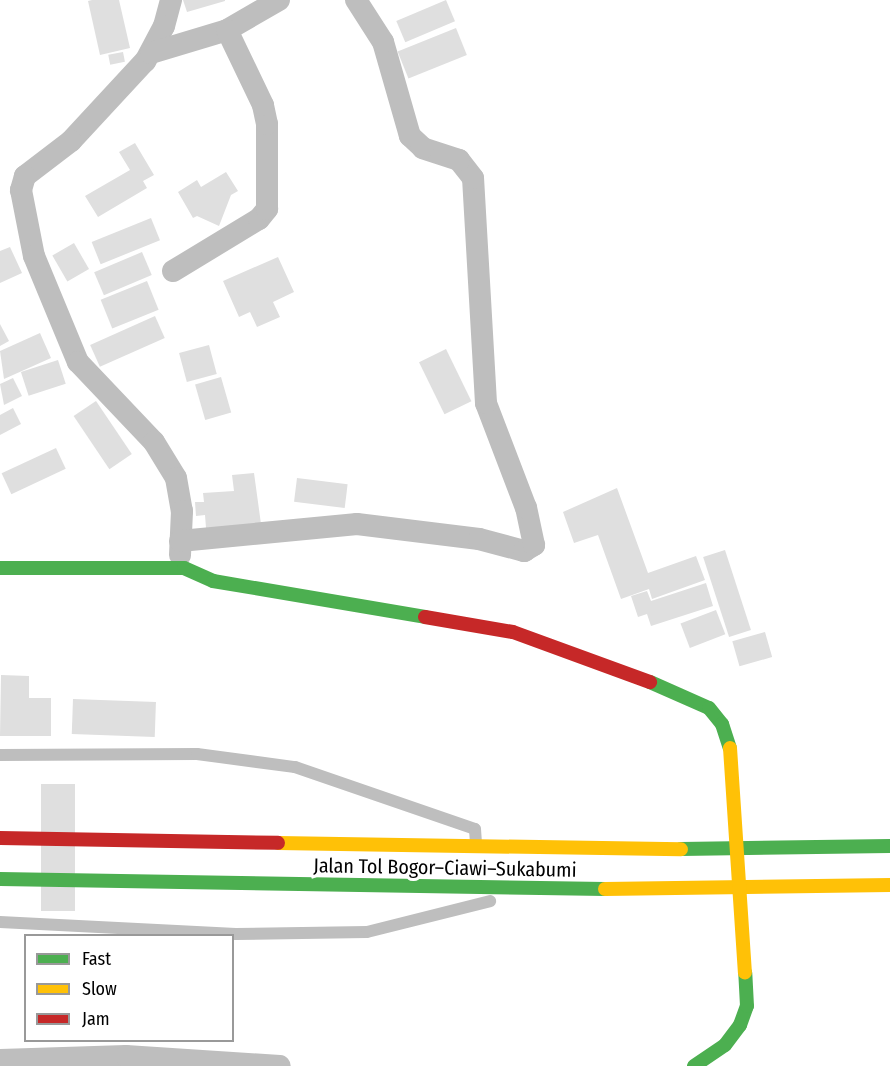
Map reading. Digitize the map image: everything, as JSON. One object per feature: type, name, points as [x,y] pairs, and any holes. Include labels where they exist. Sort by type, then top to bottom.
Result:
[{"type":"main road","points":[[0,568],[184,568],[213,581],[513,632],[690,698],[709,708],[722,724],[730,748],[747,1006],[740,1025],[726,1045],[694,1066]]},
{"type":"main road","name":"Jalan Tol Bogor–Ciawi–Sukabumi","points":[[0,838],[477,846],[890,846]]},
{"type":"main road","name":"Jalan Tol Bogor–Ciawi–Sukabumi","points":[[0,879],[525,890],[890,885]]},
{"type":"street","points":[[0,194],[22,182],[71,141],[151,53],[171,0]]},
{"type":"street","points":[[151,53],[227,30],[279,0]]},
{"type":"street","points":[[180,541],[357,524],[479,539],[524,551],[534,545],[526,508],[486,403],[473,178],[459,160],[423,148],[410,136],[383,42],[356,0]]},
{"type":"street","points":[[173,271],[259,219],[267,209],[265,114],[227,30]]},
{"type":"street","points":[[22,182],[21,204],[33,250],[70,348],[89,377],[154,442],[173,471],[183,511],[180,541],[184,568]]},
{"type":"street","points":[[12,1062],[126,1056],[280,1066]]},
{"type":"lane","points":[[0,755],[197,754],[295,767],[475,829],[477,846]]},
{"type":"lane","points":[[0,922],[236,933],[367,932],[423,921],[525,890]]},
{"type":"building","points":[[119,0],[130,48],[100,55],[88,1]]},
{"type":"building","points":[[183,0],[225,0],[225,1],[187,12]]},
{"type":"building","points":[[446,0],[455,21],[405,42],[396,21]]},
{"type":"building","points":[[456,28],[467,55],[408,78],[398,52]]},
{"type":"building","points":[[123,52],[125,62],[110,65],[108,55]]},
{"type":"building","points":[[135,143],[154,175],[143,181],[147,188],[98,217],[85,196],[130,170],[119,152]]},
{"type":"building","points":[[226,172],[238,191],[231,195],[219,226],[197,216],[193,218],[178,192],[197,180],[201,187]]},
{"type":"building","points":[[151,218],[160,240],[101,264],[92,242]]},
{"type":"building","points":[[74,243],[89,269],[67,281],[52,256]]},
{"type":"building","points":[[10,247],[22,273],[0,283],[0,251]]},
{"type":"building","points":[[142,252],[152,275],[104,295],[94,272]]},
{"type":"building","points":[[278,257],[294,292],[273,302],[280,317],[257,327],[250,312],[239,317],[223,281]]},
{"type":"building","points":[[147,281],[159,310],[112,328],[101,300]]},
{"type":"building","points":[[155,316],[165,338],[100,367],[90,345]]},
{"type":"building","points":[[0,324],[9,341],[0,346]]},
{"type":"building","points":[[40,333],[51,358],[4,379],[0,351]]},
{"type":"building","points":[[209,345],[217,374],[187,382],[179,353]]},
{"type":"building","points":[[446,349],[471,401],[444,414],[419,362]]},
{"type":"building","points":[[58,360],[66,384],[29,396],[21,372]]},
{"type":"building","points":[[221,377],[231,413],[205,420],[195,384]]},
{"type":"building","points":[[13,378],[22,396],[4,405],[0,384]]},
{"type":"building","points":[[96,401],[132,454],[109,469],[74,416]]},
{"type":"building","points":[[13,408],[21,424],[0,435],[0,415]]},
{"type":"building","points":[[56,448],[66,469],[11,494],[2,473]]},
{"type":"building","points":[[254,473],[261,524],[206,528],[205,515],[196,516],[195,502],[204,502],[203,493],[234,491],[232,475]]},
{"type":"building","points":[[297,478],[348,484],[345,508],[294,502]]},
{"type":"building","points":[[617,488],[648,573],[696,556],[705,580],[652,599],[649,589],[621,599],[598,535],[574,543],[563,512]]},
{"type":"building","points":[[725,550],[751,630],[729,637],[703,557]]},
{"type":"building","points":[[706,583],[713,606],[651,626],[647,614],[638,617],[631,596],[647,591],[651,601]]},
{"type":"building","points":[[716,610],[725,634],[690,648],[681,624]]},
{"type":"building","points":[[765,632],[772,657],[739,666],[732,641]]},
{"type":"building","points":[[1,675],[29,676],[29,698],[51,698],[51,736],[0,736]]},
{"type":"building","points":[[73,699],[156,702],[155,737],[72,734]]},
{"type":"building","points":[[41,784],[75,784],[75,911],[41,911]]},
{"type":"traffic: fast","points":[[0,568],[184,568],[213,581],[425,617]]},
{"type":"traffic: fast","points":[[650,682],[709,708],[722,724],[730,748]]},
{"type":"traffic: fast","points":[[681,849],[890,846]]},
{"type":"traffic: fast","points":[[0,879],[605,889]]},
{"type":"traffic: fast","points":[[694,1066],[725,1045],[740,1025],[747,1006],[745,973]]},
{"type":"traffic: slow","points":[[730,748],[745,973]]},
{"type":"traffic: slow","points":[[278,843],[681,849]]},
{"type":"traffic: slow","points":[[605,889],[890,885]]},
{"type":"traffic: jam","points":[[425,617],[513,632],[650,682]]},
{"type":"traffic: jam","points":[[0,838],[278,843]]}]
